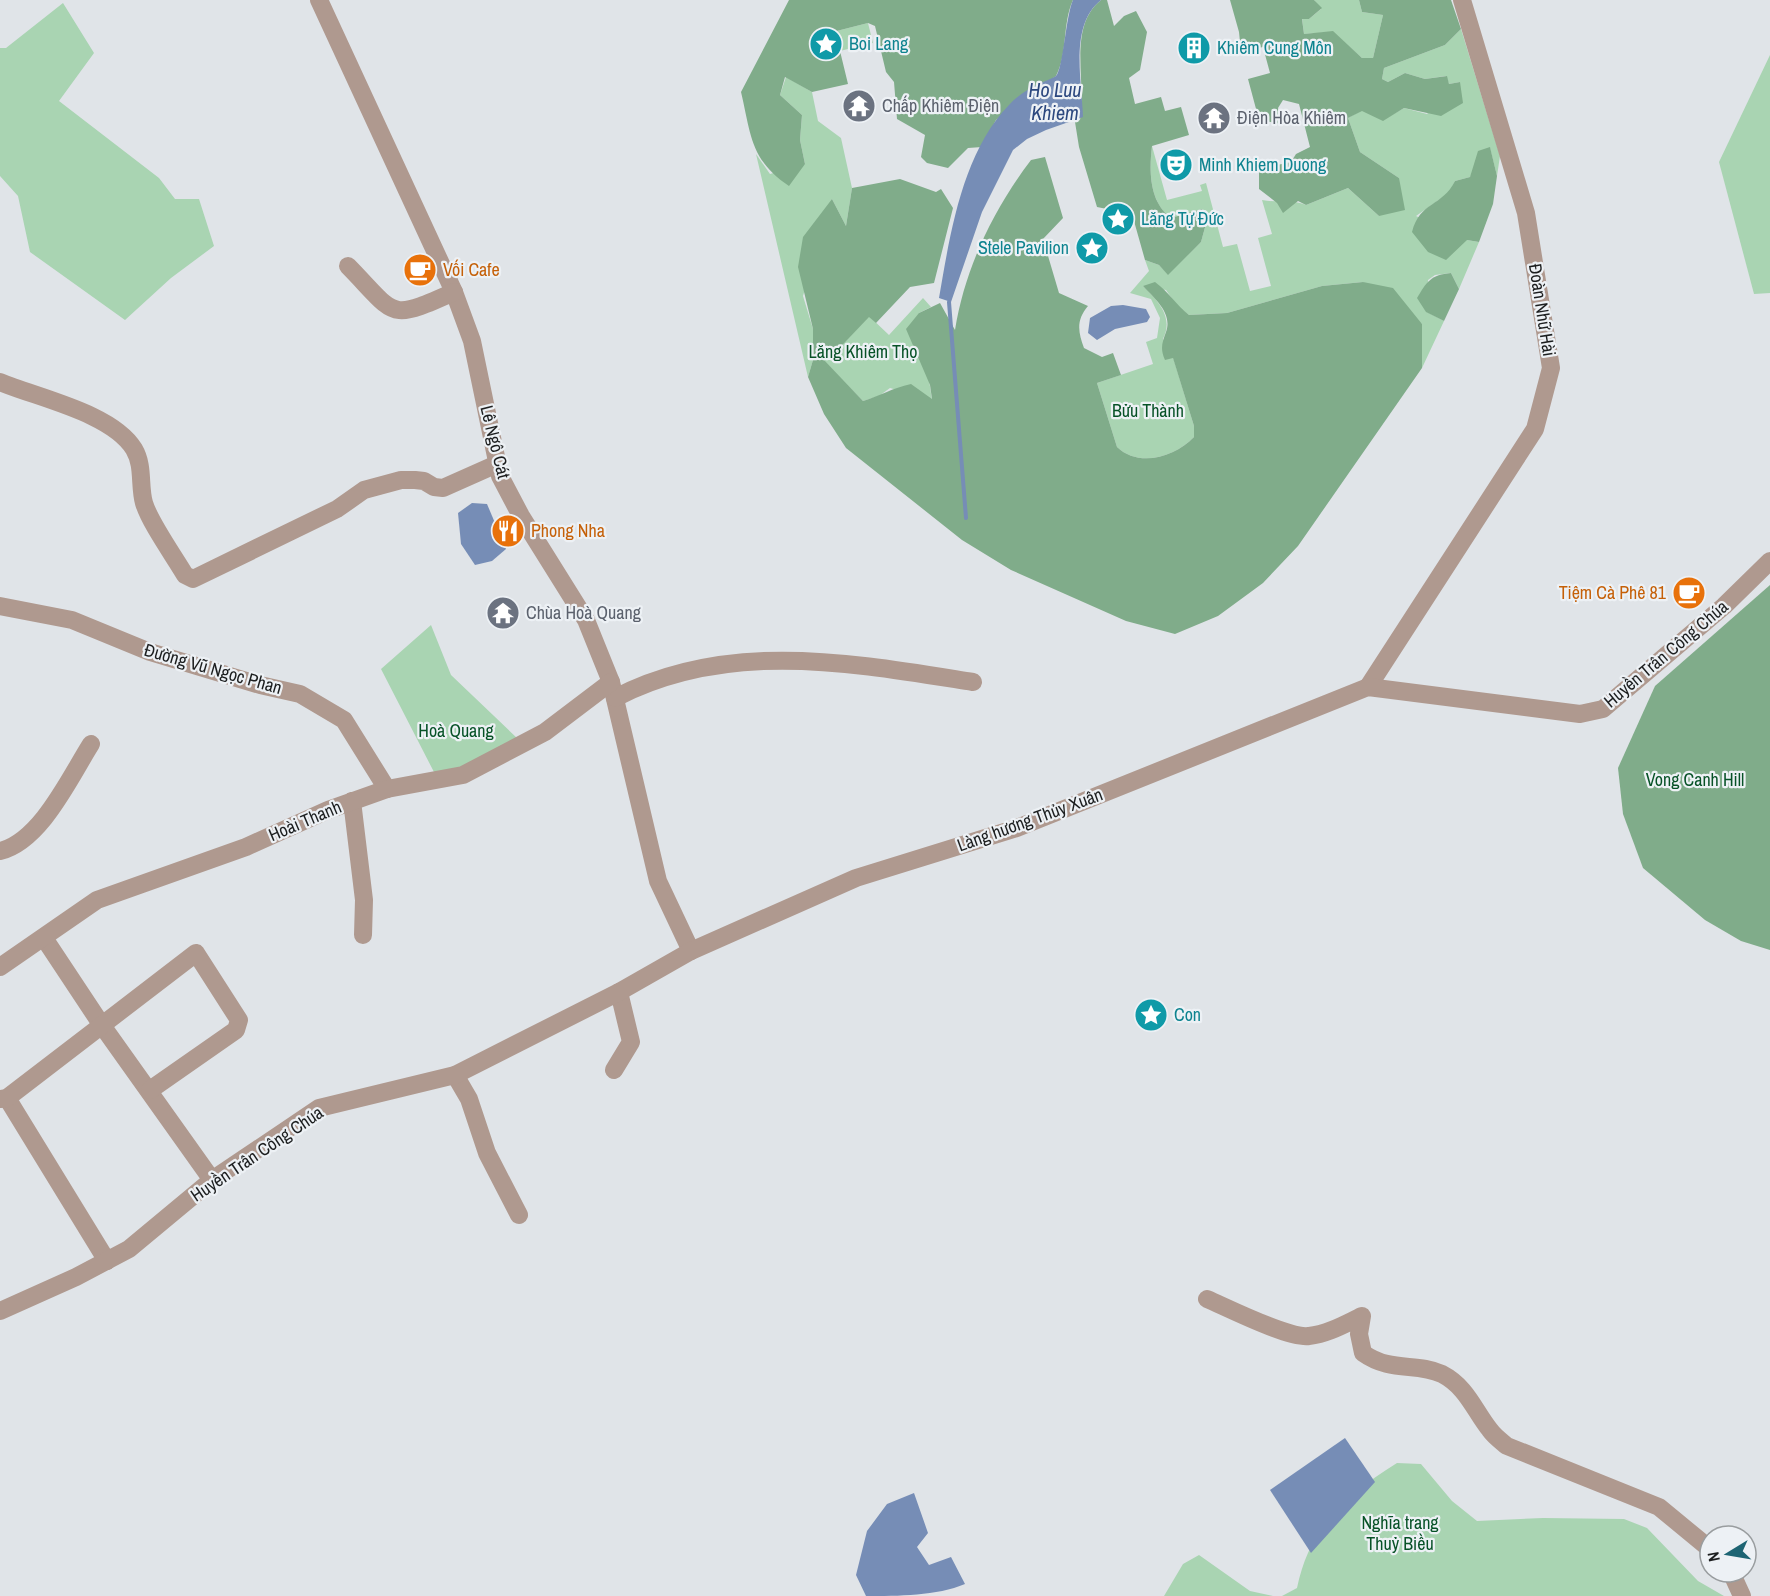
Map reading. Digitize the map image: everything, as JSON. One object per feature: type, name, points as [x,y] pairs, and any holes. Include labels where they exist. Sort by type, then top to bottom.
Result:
[{"type":"street","name":"Lê Ngô Cát","points":[[319,0],[454,292],[472,340],[500,476],[521,516],[586,620],[613,690],[658,881],[691,951]]},
{"type":"street","name":"Đoàn Nhữ Hài","points":[[1368,687],[1535,429],[1551,368],[1526,213],[1462,0]]},
{"type":"street","points":[[348,266],[391,310],[401,312],[415,310],[454,292]]},
{"type":"street","points":[[0,382],[73,409],[117,431],[134,449],[141,468],[145,505],[185,575],[193,579],[337,509],[364,490],[401,480],[424,481],[434,488],[443,488],[497,464]]},
{"type":"street","name":"Huyền Trân Công Chúa","points":[[1368,687],[1580,714],[1603,709],[1724,606],[1770,561]]},
{"type":"street","name":"Đường Vũ Ngọc Phan","points":[[0,606],[72,620],[150,652],[260,685],[300,694],[344,720],[387,789]]},
{"type":"street","name":"Hoài Thanh","points":[[2,962],[44,938],[97,900],[246,847],[352,801],[387,789],[463,775],[545,732],[613,690],[723,664],[755,661],[830,661],[973,682]]},
{"type":"street","name":"Làng hương Thủy Xuân","points":[[691,951],[856,878],[1017,828],[1368,687]]},
{"type":"street","points":[[0,851],[9,849],[26,837],[53,805],[91,744]]},
{"type":"street","points":[[352,801],[364,900],[363,935]]},
{"type":"street","points":[[44,938],[101,1024],[212,1180]]},
{"type":"street","name":"Huyền Trân Công Chúa","points":[[0,1311],[129,1249],[212,1180],[319,1108],[455,1075],[619,992],[691,951]]},
{"type":"street","points":[[106,1261],[3,1098],[196,953],[239,1020],[236,1030],[150,1090]]},
{"type":"street","points":[[614,1070],[631,1042],[619,992]]},
{"type":"street","points":[[455,1075],[469,1099],[488,1153],[519,1215]]},
{"type":"street","points":[[1207,1299],[1272,1327],[1306,1337],[1328,1332],[1362,1316],[1359,1334],[1363,1353],[1377,1363],[1440,1373],[1458,1384],[1476,1406],[1490,1431],[1507,1446],[1659,1507],[1698,1539]]},
{"type":"green space","points":[[789,0],[1073,0],[1067,19],[1060,67],[1056,76],[996,120],[982,147],[968,148],[948,168],[927,163],[921,157],[925,135],[897,119],[894,82],[886,72],[875,26],[868,23],[813,37],[810,41],[813,53],[819,56],[840,51],[848,84],[812,92],[785,77],[780,95],[802,115],[800,140],[805,164],[789,186],[766,166],[759,156],[750,133],[741,92]]},
{"type":"green space","points":[[1101,0],[1107,0],[1114,26],[1124,16],[1136,11],[1147,32],[1140,70],[1129,78],[1135,104],[1161,97],[1165,111],[1181,107],[1189,135],[1152,146],[1151,176],[1158,204],[1171,218],[1202,209],[1207,220],[1201,242],[1168,275],[1159,265],[1145,260],[1132,214],[1097,207],[1079,147],[1075,122],[1080,120],[1082,105],[1081,40],[1084,25],[1091,11]]},
{"type":"green space","points":[[1230,0],[1314,0],[1322,8],[1309,19],[1302,19],[1304,34],[1333,31],[1362,58],[1373,58],[1383,15],[1362,12],[1359,0],[1451,0],[1461,29],[1445,45],[1384,68],[1382,79],[1388,82],[1405,73],[1425,79],[1447,76],[1449,84],[1460,82],[1463,103],[1441,116],[1404,108],[1383,121],[1362,111],[1348,118],[1360,152],[1399,178],[1405,210],[1379,216],[1348,188],[1306,205],[1298,201],[1283,213],[1277,203],[1259,189],[1259,169],[1291,162],[1296,154],[1310,147],[1299,104],[1283,100],[1278,108],[1281,124],[1259,120],[1248,79],[1270,73],[1263,47],[1241,52],[1239,32]]},
{"type":"green space","points":[[1314,0],[1359,0],[1362,12],[1383,15],[1373,58],[1362,58],[1333,32],[1304,34],[1302,18],[1309,19],[1321,9]]},
{"type":"green space","points":[[63,3],[94,53],[59,101],[159,178],[175,199],[199,199],[214,246],[171,278],[125,320],[30,252],[18,196],[0,176],[0,48],[6,48]]},
{"type":"green space","points":[[868,23],[873,43],[819,56],[813,53],[810,41],[813,37]]},
{"type":"green space","name":"Bửu Thành","points":[[1461,29],[1500,156],[1497,176],[1490,148],[1470,177],[1455,181],[1450,192],[1416,216],[1467,240],[1479,242],[1459,289],[1451,273],[1435,275],[1428,280],[1427,312],[1444,321],[1422,368],[1422,324],[1363,282],[1322,286],[1227,313],[1189,315],[1177,306],[1166,290],[1143,286],[1163,310],[1167,324],[1163,339],[1173,357],[1194,426],[1194,437],[1177,450],[1157,457],[1136,457],[1117,447],[1097,383],[1153,364],[1146,342],[1157,338],[1160,318],[1151,299],[1130,293],[1149,271],[1145,260],[1159,265],[1168,274],[1201,242],[1207,220],[1202,209],[1171,218],[1158,203],[1152,185],[1152,146],[1167,200],[1202,191],[1200,185],[1206,183],[1223,247],[1237,244],[1250,291],[1271,286],[1258,238],[1272,234],[1262,200],[1296,202],[1306,205],[1348,188],[1379,216],[1399,178],[1360,152],[1348,118],[1362,110],[1383,120],[1404,108],[1427,114],[1460,82],[1449,84],[1446,76],[1425,79],[1405,73],[1388,82],[1382,79],[1384,68],[1445,45]]},
{"type":"green space","points":[[1770,55],[1770,293],[1754,294],[1719,162]]},
{"type":"green space","points":[[786,77],[812,92],[818,121],[841,138],[852,188],[846,226],[832,199],[803,296],[813,329],[813,360],[808,377],[756,154],[770,174],[805,164],[800,140],[802,115],[780,95]]},
{"type":"green space","points":[[1490,147],[1497,176],[1493,204],[1479,242],[1467,240],[1446,260],[1428,252],[1412,232],[1420,215],[1444,196],[1455,181],[1470,177],[1478,151]]},
{"type":"green space","points":[[1045,157],[1063,218],[1043,239],[1059,293],[1088,306],[1081,316],[1079,326],[1084,348],[1102,357],[1113,353],[1121,375],[1097,383],[1117,447],[1126,453],[1136,457],[1157,457],[1177,450],[1194,437],[1194,426],[1173,358],[1165,360],[1162,353],[1167,325],[1165,312],[1143,286],[1155,282],[1189,315],[1227,313],[1322,286],[1363,282],[1393,288],[1422,324],[1422,368],[1298,546],[1263,583],[1218,616],[1175,634],[1126,621],[1011,570],[962,540],[846,448],[824,414],[808,377],[813,360],[813,329],[798,267],[803,237],[832,199],[846,226],[852,188],[900,179],[936,192],[941,189],[953,208],[934,283],[910,287],[876,323],[869,317],[830,358],[824,360],[863,401],[911,384],[932,399],[930,385],[906,329],[919,313],[940,303],[955,330],[966,284],[982,240],[1017,179],[1031,160]]},
{"type":"green space","points":[[1451,273],[1459,289],[1444,321],[1426,312],[1417,298],[1430,280],[1439,275]]},
{"type":"green space","name":"Lăng Khiêm Thọ","points":[[923,298],[931,307],[919,313],[932,400],[890,388],[879,396],[863,401],[823,360],[830,358],[869,316],[889,335]]},
{"type":"green space","name":"Vong Canh Hill","points":[[1770,585],[1770,950],[1741,941],[1705,920],[1643,868],[1623,814],[1618,768],[1655,686]]},
{"type":"green space","name":"Hoà Quang","points":[[431,625],[451,675],[518,739],[471,767],[435,774],[381,669]]},
{"type":"green space","name":"Nghĩa trang Thuỷ Biều","points":[[1397,1463],[1421,1464],[1452,1501],[1477,1521],[1543,1518],[1624,1519],[1647,1528],[1698,1581],[1698,1584],[1703,1584],[1724,1596],[1282,1596],[1297,1588],[1311,1547],[1332,1515],[1378,1475]]},
{"type":"green space","points":[[1199,1555],[1250,1591],[1273,1596],[1164,1596],[1183,1564]]},
{"type":"water","name":"Ho Luu Khiem","points":[[1073,0],[1101,0],[1091,11],[1081,39],[1080,71],[1083,117],[1046,130],[1027,139],[1013,150],[982,212],[951,302],[939,298],[960,196],[969,171],[993,124],[1012,102],[1027,90],[1056,76],[1061,63]]},
{"type":"water","points":[[1123,305],[1146,309],[1150,317],[1147,322],[1115,329],[1097,340],[1088,333],[1090,318],[1111,306]]},
{"type":"water","points":[[472,503],[487,504],[506,549],[492,561],[475,565],[461,544],[458,513]]},
{"type":"water","points":[[1345,1438],[1375,1482],[1311,1553],[1270,1490]]},
{"type":"water","points":[[914,1493],[928,1533],[917,1547],[929,1565],[951,1557],[965,1584],[930,1593],[866,1596],[856,1575],[867,1531],[887,1504]]},
{"type":"waterway","points":[[949,302],[966,518]]},
{"type":"place","name":"Boi Lang","points":[[826,44]]},
{"type":"place","name":"Khiêm Cung Môn","points":[[1194,48]]},
{"type":"place","name":"Chấp Khiêm Điện","points":[[859,106]]},
{"type":"place","name":"Điện Hòa Khiêm","points":[[1214,118]]},
{"type":"place","name":"Minh Khiem Duong","points":[[1176,165]]},
{"type":"place","name":"Lăng Tự Đức","points":[[1118,219]]},
{"type":"place","name":"Stele Pavilion","points":[[1092,248]]},
{"type":"place","name":"Vối Cafe","points":[[420,270]]},
{"type":"place","name":"Phong Nha","points":[[508,531]]},
{"type":"place","name":"Tiệm Cà Phê 81","points":[[1689,593]]},
{"type":"place","name":"Chùa Hoà Quang","points":[[503,613]]},
{"type":"place","name":"Con","points":[[1151,1015]]}]
